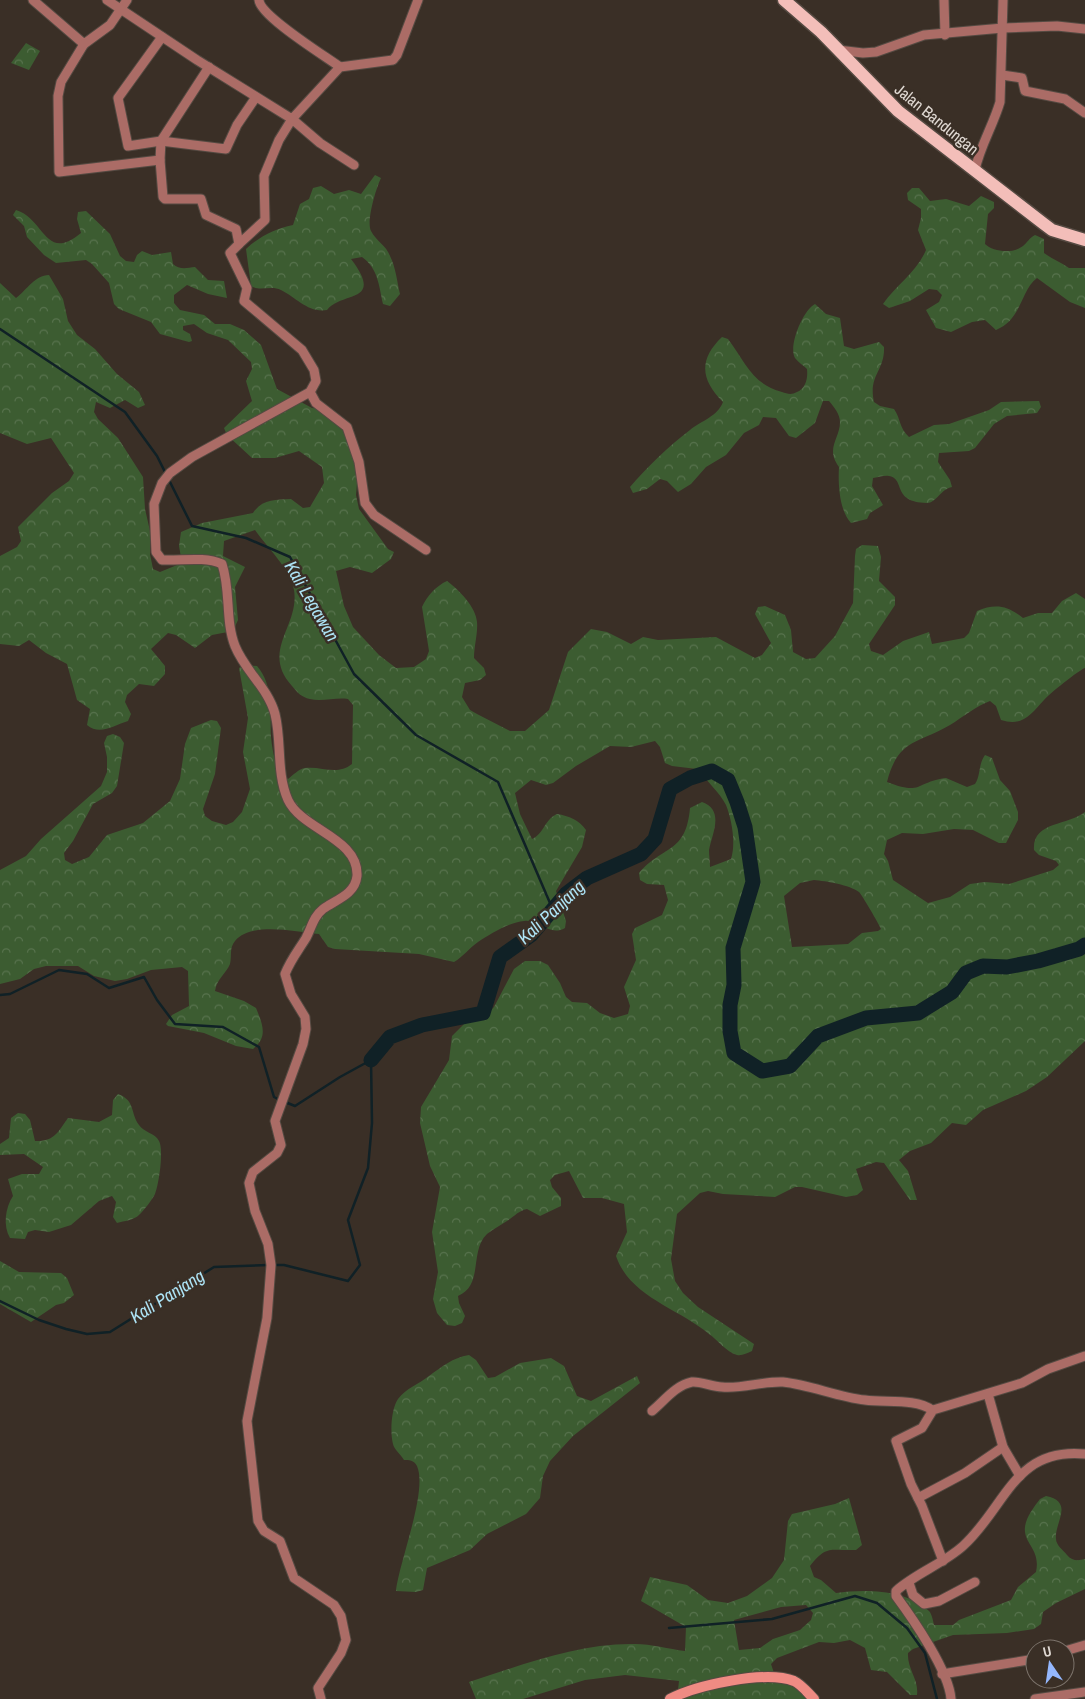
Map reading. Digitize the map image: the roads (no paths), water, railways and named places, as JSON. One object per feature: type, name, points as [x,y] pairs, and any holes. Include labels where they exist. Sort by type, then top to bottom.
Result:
[{"type":"main road","name":"Jalan Bandungan","points":[[784,0],[838,50],[898,111],[1052,230],[1085,240]]},
{"type":"street","points":[[33,0],[84,44]]},
{"type":"street","points":[[107,0],[256,97],[292,118],[320,142],[354,165]]},
{"type":"street","points":[[127,0],[110,25],[84,44],[61,82],[58,96],[58,170],[62,172],[160,160]]},
{"type":"street","points":[[260,0],[264,10],[308,46],[340,67]]},
{"type":"street","points":[[321,1699],[318,1688],[341,1652],[346,1640],[341,1616],[338,1610],[329,1602],[296,1580],[290,1570],[280,1541],[260,1528],[247,1421],[267,1318],[271,1265],[268,1244],[255,1211],[249,1183],[253,1172],[278,1153],[281,1145],[275,1121],[303,1044],[306,1029],[304,1017],[284,974],[292,956],[310,931],[313,919],[323,909],[347,894],[355,885],[356,869],[351,856],[298,813],[289,802],[282,777],[276,716],[266,694],[243,665],[234,644],[228,581],[222,564],[209,558],[181,561],[162,560],[156,552],[154,504],[162,483],[170,473],[192,457],[310,392],[316,381],[316,375],[302,350],[244,301],[247,288],[230,253],[265,220],[264,176],[279,140],[292,118],[340,67],[393,60],[398,55],[418,0]]},
{"type":"street","points":[[944,0],[945,35]]},
{"type":"street","points":[[975,170],[979,150],[996,115],[1002,75],[1004,0]]},
{"type":"street","points":[[838,50],[863,53],[876,52],[911,38],[1003,28],[1057,26],[1085,28]]},
{"type":"street","points":[[129,164],[128,146],[118,98],[162,37]]},
{"type":"street","points":[[209,67],[161,141],[160,160],[164,198],[201,199],[206,215],[236,229],[238,244]]},
{"type":"street","points":[[1002,75],[1018,76],[1022,78],[1025,90],[1066,99],[1085,113]]},
{"type":"street","points":[[128,146],[161,141],[226,149],[237,125],[256,97]]},
{"type":"street","points":[[310,392],[316,403],[347,427],[354,442],[359,462],[365,502],[374,515],[426,550]]},
{"type":"street","points":[[652,1412],[682,1386],[696,1382],[712,1386],[741,1388],[766,1382],[782,1382],[862,1400],[922,1405],[932,1410],[1022,1383],[1048,1369],[1085,1356]]},
{"type":"street","points":[[988,1394],[1003,1447],[1020,1476]]},
{"type":"street","points":[[932,1410],[922,1428],[896,1442],[910,1484],[918,1498],[943,1561]]},
{"type":"street","points":[[918,1498],[965,1473],[1003,1447]]},
{"type":"street","points":[[951,1699],[948,1686],[920,1628],[896,1596],[896,1591],[943,1561],[965,1544],[1020,1476],[1034,1462],[1060,1455],[1085,1454]]},
{"type":"street","points":[[909,1583],[914,1595],[924,1604],[939,1601],[975,1582]]},
{"type":"street","points":[[942,1674],[1025,1661]]},
{"type":"street","points":[[670,1699],[684,1691],[725,1683],[779,1678],[795,1682],[814,1699]]},
{"type":"street","points":[[1035,1699],[1085,1692]]},
{"type":"waterway","name":"Kali Legawan","points":[[0,329],[125,412],[157,456],[192,526],[246,538],[290,557],[354,674],[416,735],[498,782],[553,910]]},
{"type":"waterway","name":"Kali Panjang","points":[[371,1060],[390,1037],[422,1025],[483,1013],[500,957],[531,935],[566,894],[587,878],[641,854],[655,839],[670,789],[690,778],[712,771],[728,780],[737,802],[745,827],[753,882],[733,948],[734,985],[730,1005],[730,1031],[734,1053],[762,1071],[790,1066],[818,1036],[866,1018],[918,1013],[952,992],[966,973],[983,966],[1007,967],[1038,961],[1079,949],[1085,945]]},
{"type":"waterway","points":[[0,995],[10,994],[59,970],[87,974],[109,988],[144,977],[157,1000],[175,1024],[223,1027],[259,1047],[274,1097],[280,1100]]},
{"type":"waterway","name":"Kali Panjang","points":[[273,1265],[284,1265],[348,1281],[360,1265],[348,1220],[368,1168],[372,1123],[371,1060],[340,1077],[295,1106],[285,1102]]},
{"type":"waterway","name":"Kali Panjang","points":[[0,1301],[39,1320],[66,1329],[87,1334],[110,1332],[214,1267],[268,1265]]},
{"type":"waterway","points":[[669,1628],[772,1619],[855,1596],[877,1603],[907,1628],[925,1653],[937,1699]]}]
